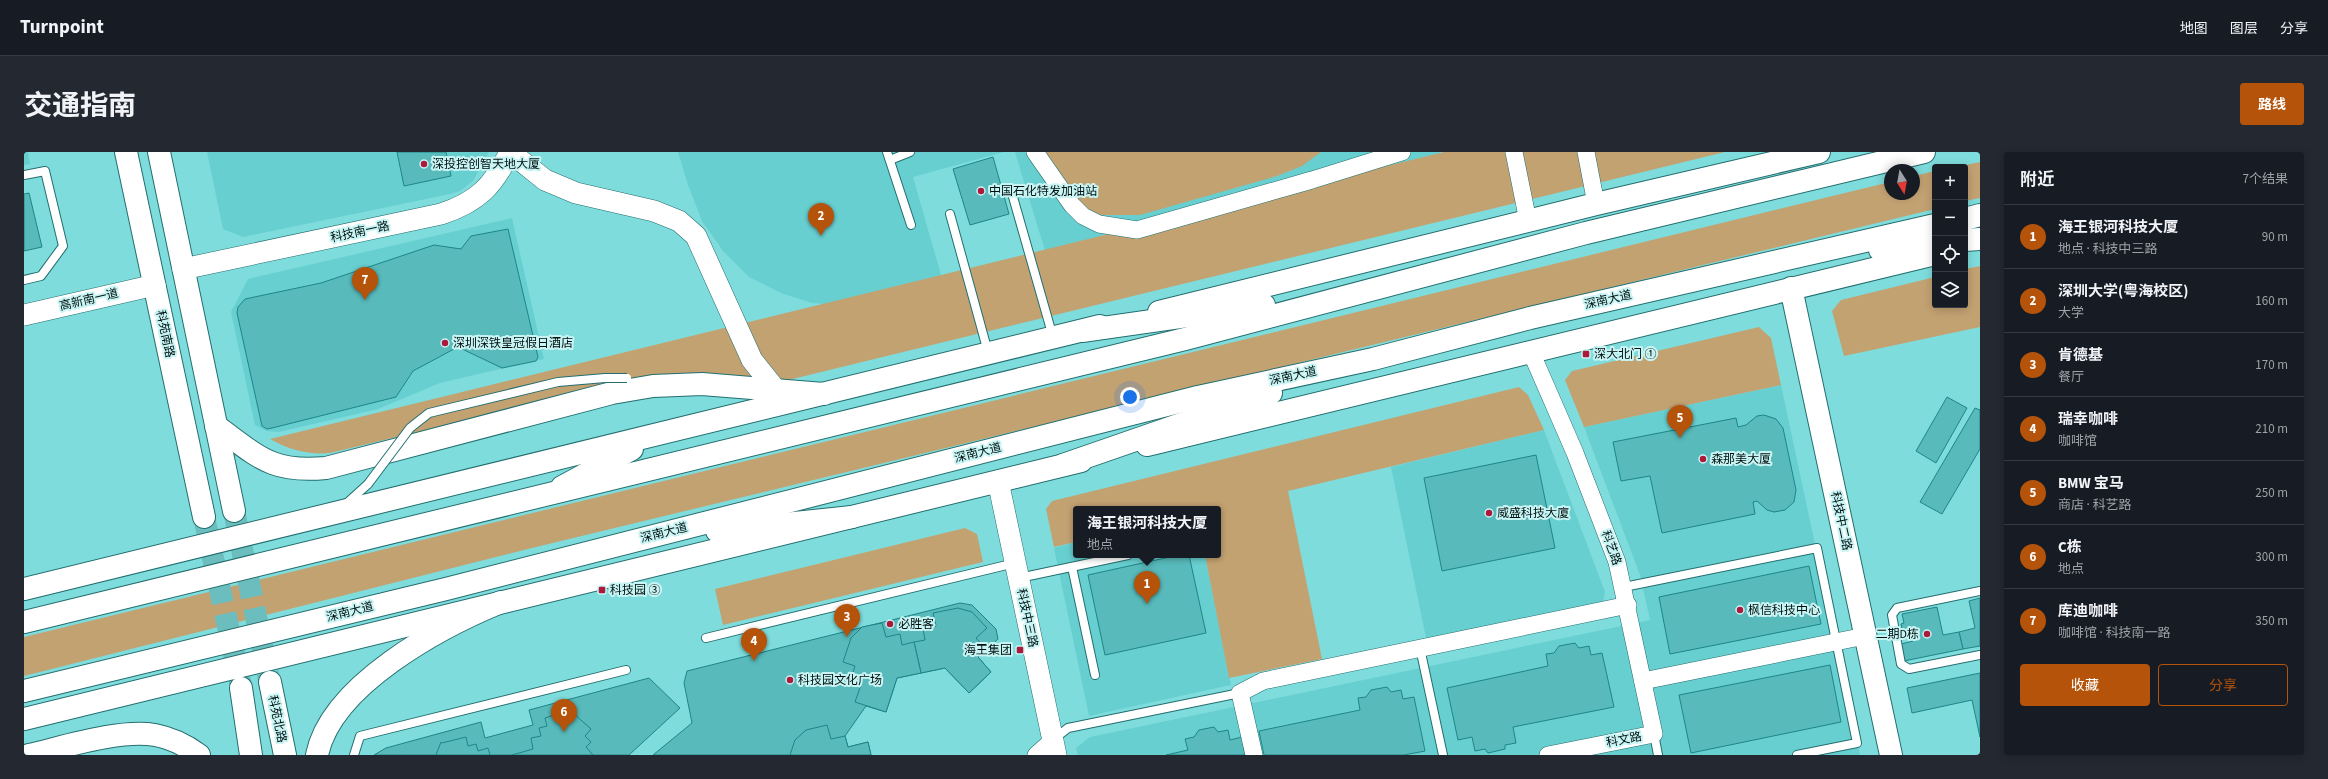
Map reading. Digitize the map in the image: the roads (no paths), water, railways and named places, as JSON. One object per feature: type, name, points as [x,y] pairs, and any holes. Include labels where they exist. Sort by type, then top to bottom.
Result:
[{"type":"main road","name":"科苑南路","points":[[126,152],[204,517]]},
{"type":"main road","points":[[159,152],[234,510]]},
{"type":"main road","points":[[24,589],[1596,204],[1818,152]]},
{"type":"main road","points":[[1774,187],[1890,152]]},
{"type":"main road","points":[[24,622],[547,496],[1185,339],[1354,292],[1774,187],[1924,152]]},
{"type":"main road","points":[[1968,217],[1980,215]]},
{"type":"main road","name":"深南大道","points":[[24,691],[446,589],[1198,397],[1372,359],[1530,318],[1768,262],[1932,226]]},
{"type":"main road","points":[[1968,240],[1980,239]]},
{"type":"main road","points":[[1968,246],[1980,243]]},
{"type":"main road","points":[[1768,262],[1932,244]]},
{"type":"main road","points":[[24,719],[1932,255]]},
{"type":"main road","name":"科技中二路","points":[[1791,288],[1891,755]]},
{"type":"main road","points":[[1082,331],[1354,292]]},
{"type":"main road","points":[[1063,465],[1372,359]]},
{"type":"main road","points":[[216,426],[268,462],[285,468],[303,470],[326,468],[612,394],[653,386],[702,384],[824,394]]},
{"type":"main road","points":[[547,496],[660,434]]},
{"type":"main road","points":[[642,539],[852,517]]},
{"type":"main road","points":[[316,755],[328,725],[337,712],[364,684],[408,650],[432,635],[468,616],[501,602]]},
{"type":"main road","name":"科苑北路","points":[[270,682],[285,755]]},
{"type":"main road","points":[[241,688],[250,755]]},
{"type":"main road","points":[[29,755],[102,739],[155,735],[176,741],[200,755]]},
{"type":"street","name":"科技南一路","points":[[183,269],[441,214],[459,208],[477,198],[491,184],[510,152]]},
{"type":"street","points":[[510,152],[545,180],[576,193],[654,212],[679,221],[696,236],[752,360],[776,390]]},
{"type":"street","points":[[1036,152],[1072,205],[1083,216],[1099,224],[1137,230],[1312,180],[1402,152]]},
{"type":"street","points":[[1514,152],[1528,221]]},
{"type":"street","points":[[1586,152],[1596,204]]},
{"type":"street","name":"高新南一道","points":[[24,315],[155,285]]},
{"type":"street","name":"科艺路","points":[[1531,352],[1575,453],[1617,562],[1628,605],[1654,734]]},
{"type":"street","name":"科技中三路","points":[[998,481],[1054,748]]},
{"type":"street","points":[[1254,755],[1240,693],[1263,681],[1628,605]]},
{"type":"street","points":[[1643,681],[1865,636]]},
{"type":"street","name":"科文路","points":[[1548,755],[1654,734]]},
{"type":"street","points":[[1036,755],[1054,748]]},
{"type":"lane","points":[[887,152],[911,225]]},
{"type":"lane","points":[[890,160],[910,152]]},
{"type":"lane","points":[[24,175],[45,171],[63,246],[41,276],[24,280]]},
{"type":"lane","points":[[1013,197],[1053,338]]},
{"type":"lane","points":[[950,214],[988,354]]},
{"type":"lane","points":[[333,514],[368,484],[410,428],[429,413],[558,382],[598,378],[702,384]]},
{"type":"lane","points":[[1624,587],[1817,548],[1857,743],[1797,755]]},
{"type":"lane","points":[[706,638],[1017,571],[1072,567],[1114,558]]},
{"type":"lane","points":[[1072,567],[1095,674]]},
{"type":"lane","points":[[1980,591],[1897,608],[1892,615],[1902,664],[1905,668],[1909,669],[1980,655]]},
{"type":"lane","points":[[1420,648],[1443,755]]},
{"type":"lane","points":[[354,755],[360,736],[626,670]]},
{"type":"lane","points":[[1054,748],[1068,728],[1240,693]]},
{"type":"lane","name":"科艺路","points":[[1654,734],[1658,755]]},
{"type":"tunnel","points":[[234,511],[269,679]]},
{"type":"tunnel","points":[[204,517],[241,686]]},
{"type":"place","name":"深投控创智天地大厦","points":[[424,164]]},
{"type":"place","name":"中国石化特发加油站","points":[[981,191]]},
{"type":"place","name":"深圳大学(粤海校区)","points":[[821,236]]},
{"type":"place","name":"库迪咖啡","points":[[365,300]]},
{"type":"place","name":"深圳深铁皇冠假日酒店","points":[[445,343]]},
{"type":"place","name":"深大北门 ①","points":[[1586,354]]},
{"type":"place","name":"BMW 宝马","points":[[1680,438]]},
{"type":"place","name":"森那美大厦","points":[[1703,459]]},
{"type":"place","name":"威盛科技大廈","points":[[1489,513]]},
{"type":"place","name":"科技园 ③","points":[[602,590]]},
{"type":"place","name":"海王银河科技大厦","points":[[1147,604]]},
{"type":"place","name":"枫信科技中心","points":[[1740,610]]},
{"type":"place","name":"必胜客","points":[[890,624]]},
{"type":"place","name":"二期D栋","points":[[1927,634]]},
{"type":"place","name":"肯德基","points":[[847,637]]},
{"type":"place","name":"海王集团","points":[[1020,650]]},
{"type":"place","name":"瑞幸咖啡","points":[[754,661]]},
{"type":"place","name":"科技园文化广场","points":[[790,680]]},
{"type":"place","name":"C栋","points":[[564,732]]}]
